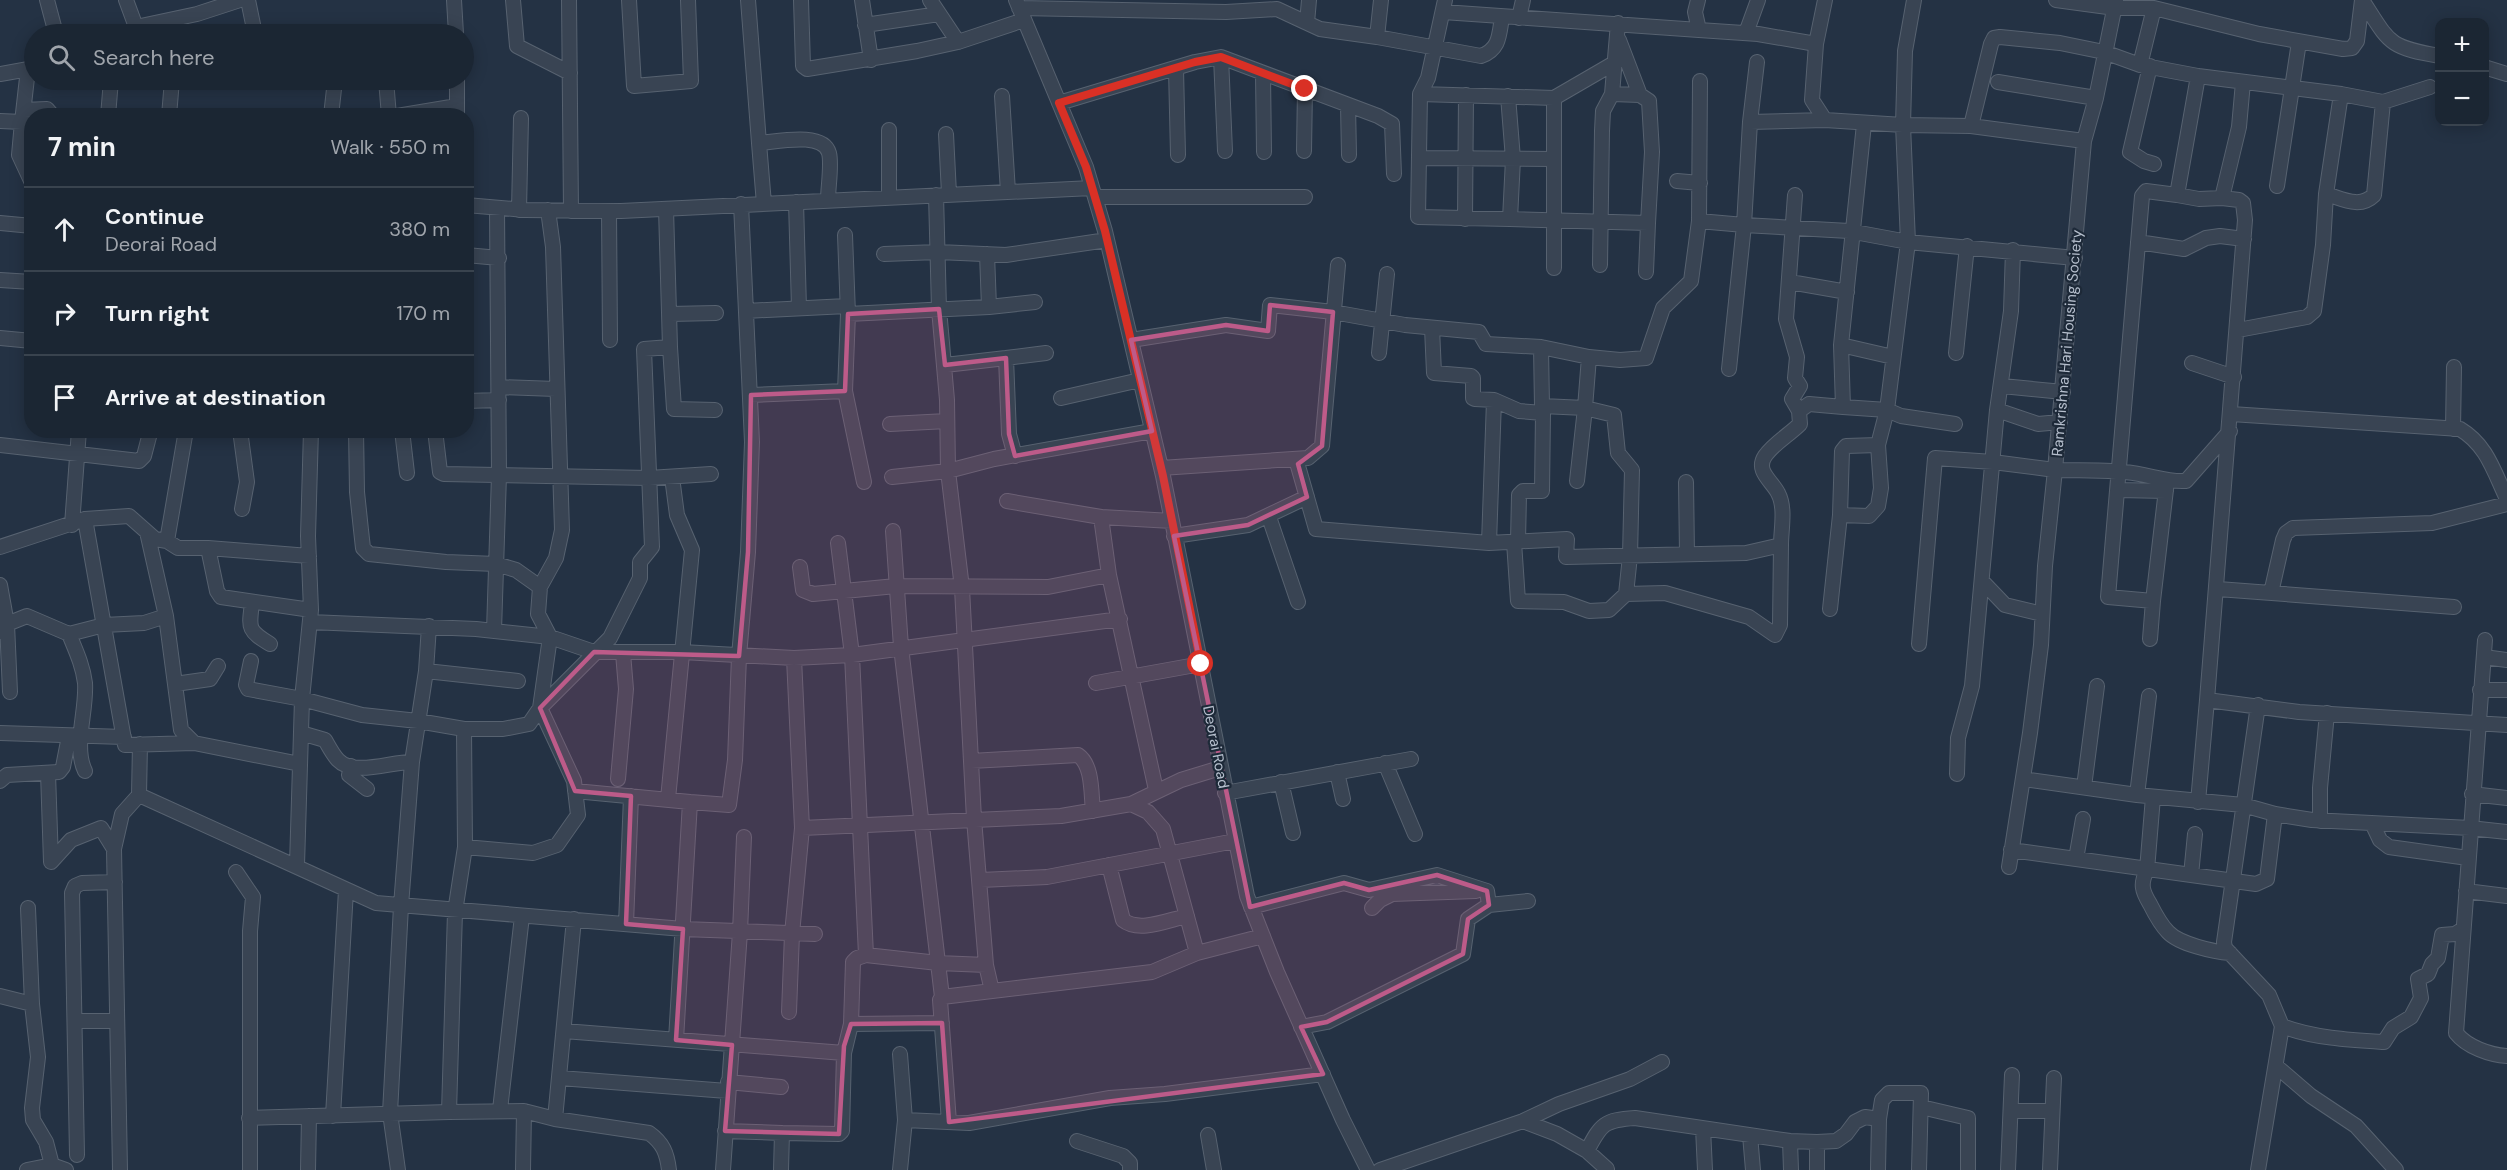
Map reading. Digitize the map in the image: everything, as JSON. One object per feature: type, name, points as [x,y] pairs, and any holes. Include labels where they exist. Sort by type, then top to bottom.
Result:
[{"type":"street","points":[[47,0],[53,24]]},
{"type":"street","points":[[126,0],[132,24]]},
{"type":"street","points":[[160,24],[240,0]]},
{"type":"street","points":[[249,0],[253,24]]},
{"type":"street","points":[[453,24],[454,0]]},
{"type":"street","points":[[513,0],[517,46],[570,73]]},
{"type":"street","points":[[569,0],[571,211]]},
{"type":"street","points":[[629,0],[634,86],[691,81],[688,0]]},
{"type":"street","points":[[748,0],[764,204]]},
{"type":"street","points":[[801,0],[803,66],[807,69],[871,60],[958,42],[1020,9],[1058,5],[1226,6],[1261,4],[1320,29],[1481,56],[1491,52],[1497,44],[1502,17]]},
{"type":"street","points":[[862,0],[871,60]]},
{"type":"street","points":[[930,0],[958,42]]},
{"type":"street","points":[[1307,23],[1309,0]]},
{"type":"street","points":[[1377,37],[1381,0]]},
{"type":"street","points":[[1519,18],[1523,0]]},
{"type":"street","points":[[1698,0],[1695,12],[1699,30]]},
{"type":"street","points":[[1746,33],[1758,0]]},
{"type":"street","points":[[1825,0],[1816,44],[1812,100],[1825,120]]},
{"type":"street","points":[[1840,515],[1869,516],[1878,506],[1881,488],[1878,445],[1887,410],[1908,242],[1903,125],[1905,51],[1914,0]]},
{"type":"street","points":[[2056,0],[2154,8],[2299,42],[2343,49],[2352,48],[2357,41],[2362,0]]},
{"type":"street","points":[[2362,0],[2389,42],[2407,51],[2435,55]]},
{"type":"street","name":"Ramkrishna Hari Housing Society","points":[[1919,644],[1935,458],[2055,470],[2084,141],[2096,98],[2116,4]]},
{"type":"street","points":[[1648,224],[1418,217],[1420,94],[1428,78],[1444,6],[1502,17],[1617,29],[1746,33],[1816,44]]},
{"type":"street","points":[[2154,8],[2130,152],[2154,164]]},
{"type":"street","name":"Deorai Road","points":[[1020,9],[1086,167],[1107,240],[1161,468],[1225,793],[1251,907],[1301,1027],[1368,1170]]},
{"type":"street","points":[[865,25],[939,14]]},
{"type":"street","points":[[1600,265],[1604,111],[1612,94],[1617,29]]},
{"type":"street","points":[[1617,29],[1640,95]]},
{"type":"street","points":[[1971,126],[1994,39],[2009,37],[2060,43],[2104,52],[2145,65],[2198,76],[2341,94],[2383,102],[2430,87]]},
{"type":"street","points":[[2277,186],[2294,89],[2299,42]]},
{"type":"street","points":[[1059,103],[1221,57],[1392,123],[1394,174]]},
{"type":"street","points":[[1221,57],[1225,151]]},
{"type":"street","points":[[1420,94],[1554,98],[1616,62]]},
{"type":"street","points":[[1729,369],[1744,225],[1750,122],[1757,62]]},
{"type":"street","points":[[1176,69],[1178,154]]},
{"type":"street","points":[[2489,69],[2507,74]]},
{"type":"street","points":[[0,74],[24,70]]},
{"type":"street","points":[[1263,74],[1264,152]]},
{"type":"street","points":[[2177,195],[2198,76]]},
{"type":"street","points":[[1131,340],[1226,325],[1268,331],[1270,305],[1333,312],[1432,328],[1479,332],[1486,344],[1541,347],[1589,357],[1620,360],[1646,358],[1663,308],[1692,281],[1699,221],[1701,81]]},
{"type":"street","points":[[1998,82],[2096,98]]},
{"type":"street","points":[[2222,198],[2239,127],[2243,82]]},
{"type":"street","points":[[1304,151],[1305,89]]},
{"type":"street","points":[[25,108],[28,90]]},
{"type":"street","points":[[109,108],[110,90]]},
{"type":"street","points":[[169,108],[171,90]]},
{"type":"street","points":[[331,108],[334,90]]},
{"type":"street","points":[[387,90],[388,108]]},
{"type":"street","points":[[457,90],[457,108]]},
{"type":"street","points":[[1612,94],[1640,95],[1649,101],[1652,152],[1646,272]]},
{"type":"street","points":[[2238,330],[2307,317],[2314,311],[2323,245],[2326,194],[2341,94]]},
{"type":"street","points":[[1465,219],[1466,95]]},
{"type":"street","points":[[1002,96],[1008,192]]},
{"type":"street","points":[[1508,96],[1513,159],[1510,219]]},
{"type":"street","points":[[1554,98],[1554,268]]},
{"type":"street","points":[[2326,194],[2360,204],[2368,201],[2374,195],[2383,102]]},
{"type":"street","points":[[1348,105],[1349,155]]},
{"type":"street","points":[[24,111],[20,155],[24,164]]},
{"type":"street","points":[[0,121],[23,116]]},
{"type":"street","points":[[519,210],[522,118]]},
{"type":"street","points":[[1750,122],[1825,120],[1864,124],[1971,126],[2084,141]]},
{"type":"street","points":[[1843,407],[1841,345],[1864,124]]},
{"type":"street","points":[[889,130],[889,197]]},
{"type":"street","points":[[946,134],[938,252],[939,309],[945,364],[948,471],[962,588],[974,819],[981,880],[986,965],[992,991]]},
{"type":"street","points":[[759,143],[812,139],[822,143],[829,152],[828,200]]},
{"type":"street","points":[[1420,158],[1554,159]]},
{"type":"street","points":[[1677,181],[1700,183]]},
{"type":"street","points":[[474,206],[519,210],[609,211],[1008,192],[1305,197]]},
{"type":"street","points":[[2153,601],[2108,597],[2107,594],[2119,490],[2143,193],[2199,199],[2239,200],[2243,203],[2245,220],[2238,330],[2218,589],[2198,802]]},
{"type":"street","points":[[1626,594],[1665,593],[1749,617],[1775,635],[1780,625],[1782,503],[1778,492],[1763,473],[1762,464],[1765,456],[1800,424],[1799,411],[1792,399],[1800,386],[1795,378],[1797,357],[1786,319],[1795,195]]},
{"type":"street","points":[[796,202],[799,308]]},
{"type":"street","points":[[575,791],[729,805],[735,760],[739,656],[748,552],[752,442],[741,204]]},
{"type":"street","points":[[494,631],[499,475],[497,208]]},
{"type":"street","points":[[666,209],[674,410],[715,410]]},
{"type":"street","points":[[465,847],[533,853],[557,845],[578,815],[574,781],[540,708],[550,637],[538,614],[540,587],[556,558],[562,530],[553,247],[548,210]]},
{"type":"street","points":[[609,211],[610,340]]},
{"type":"street","points":[[1699,221],[1854,232],[1908,242],[2013,250],[2075,258]]},
{"type":"street","points":[[0,223],[24,224]]},
{"type":"street","points":[[845,234],[848,310],[845,391],[864,482]]},
{"type":"street","points":[[2138,242],[2184,249],[2206,238],[2220,236],[2244,239]]},
{"type":"street","points":[[884,254],[938,252],[1006,255],[1107,240]]},
{"type":"street","points":[[1956,353],[1967,246]]},
{"type":"street","points":[[1957,774],[1958,738],[1972,686],[1997,411],[2011,311],[2013,250]]},
{"type":"street","points":[[987,254],[989,307]]},
{"type":"street","points":[[474,256],[498,258]]},
{"type":"street","points":[[1161,468],[1308,458],[1322,446],[1338,265]]},
{"type":"street","points":[[1378,353],[1387,274]]},
{"type":"street","points":[[0,280],[24,282]]},
{"type":"street","points":[[1790,282],[1847,292]]},
{"type":"street","points":[[746,311],[799,308],[939,309],[1035,302]]},
{"type":"street","points":[[670,314],[716,313]]},
{"type":"street","points":[[1432,328],[1434,373],[1471,376],[1473,378],[1473,398],[1494,400],[1519,411],[1542,410],[1585,408],[1614,415],[1618,453],[1632,470],[1630,556],[1626,594],[1609,610],[1589,611],[1564,602],[1518,601],[1516,541],[1519,495],[1523,491],[1542,491],[1542,410],[1541,347]]},
{"type":"street","points":[[0,338],[24,340]]},
{"type":"street","points":[[1841,345],[1893,357]]},
{"type":"street","points":[[251,661],[246,685],[248,689],[302,699],[362,716],[418,721],[464,729],[503,729],[529,724],[540,708],[610,638],[639,578],[640,562],[652,547],[644,349],[670,347]]},
{"type":"street","points":[[945,364],[1046,353]]},
{"type":"street","points":[[1577,482],[1589,357]]},
{"type":"street","points":[[1006,358],[1009,434],[1015,456]]},
{"type":"street","points":[[2192,363],[2234,376]]},
{"type":"street","points":[[2453,429],[2454,367]]},
{"type":"street","points":[[1061,398],[1140,380]]},
{"type":"street","points":[[2002,386],[2063,392]]},
{"type":"street","points":[[474,399],[499,393],[556,389]]},
{"type":"street","points":[[751,394],[845,391]]},
{"type":"street","points":[[1490,543],[1494,400]]},
{"type":"street","points":[[1799,411],[1809,404],[1887,410],[1901,416],[1956,424]]},
{"type":"street","points":[[1997,411],[2038,424],[2060,422]]},
{"type":"street","points":[[2231,414],[2460,429],[2471,435],[2484,449],[2507,499]]},
{"type":"street","points":[[890,424],[947,421]]},
{"type":"street","points":[[2119,490],[2166,486],[2186,481],[2230,430]]},
{"type":"street","points":[[892,477],[948,471],[1015,456],[1152,431]]},
{"type":"street","points":[[72,525],[78,438]]},
{"type":"street","points":[[0,445],[139,461],[144,456],[149,438]]},
{"type":"street","points":[[167,541],[185,438]]},
{"type":"street","points":[[241,438],[247,482],[242,509]]},
{"type":"street","points":[[297,866],[302,699],[310,616],[311,438]]},
{"type":"street","points":[[356,438],[357,492],[363,548],[369,554],[446,562],[496,564],[516,570],[540,587]]},
{"type":"street","points":[[403,438],[407,473]]},
{"type":"street","points":[[436,438],[440,472],[449,475],[559,474],[649,478],[711,474]]},
{"type":"street","points":[[1830,609],[1840,515],[1842,451],[1846,446],[1878,445]]},
{"type":"street","points":[[1296,459],[1316,529],[1490,543],[1567,539],[1566,557],[1746,553],[1781,545]]},
{"type":"street","points":[[2009,867],[2041,645],[2045,566],[2055,470],[2144,475],[2166,486]]},
{"type":"street","points":[[668,800],[692,550],[677,515],[672,477]]},
{"type":"street","points":[[1686,482],[1687,554]]},
{"type":"street","points":[[2150,639],[2166,486]]},
{"type":"street","points":[[1174,536],[1237,527],[1269,517],[1307,497]]},
{"type":"street","points":[[1007,501],[1101,517],[1172,521]]},
{"type":"street","points":[[2271,593],[2283,540],[2286,533],[2293,528],[2432,523],[2507,504]]},
{"type":"street","points":[[0,547],[86,519],[129,516],[155,539],[167,541],[177,548],[208,548],[309,556]]},
{"type":"street","points":[[1101,517],[1108,575],[1120,619],[1156,790]]},
{"type":"street","points":[[1269,517],[1298,602]]},
{"type":"street","points":[[86,519],[125,745],[194,743],[300,764]]},
{"type":"street","points":[[893,531],[901,647],[942,997],[950,1122]]},
{"type":"street","points":[[147,532],[166,615],[181,730],[194,743]]},
{"type":"street","points":[[837,543],[852,655],[866,955]]},
{"type":"street","points":[[208,548],[217,591],[221,597],[310,616],[550,637],[594,652],[682,652],[794,658],[852,655],[1120,619]]},
{"type":"street","points":[[800,567],[802,584],[807,593],[896,586],[1048,587],[1108,575]]},
{"type":"street","points":[[1982,581],[2005,605],[2042,614]]},
{"type":"street","points":[[0,585],[10,692]]},
{"type":"street","points":[[2218,589],[2454,607]]},
{"type":"street","points":[[252,603],[250,627],[253,633],[270,644]]},
{"type":"street","points":[[4,628],[27,615],[69,634],[104,625],[144,623],[166,615]]},
{"type":"street","points":[[398,1170],[390,1113],[400,906],[412,762],[426,671],[429,626]]},
{"type":"street","points":[[0,781],[8,775],[59,772],[63,767],[76,736],[85,685],[82,665],[69,634]]},
{"type":"street","points":[[2485,640],[2456,1033],[2460,1038],[2489,1054],[2507,1056]]},
{"type":"street","points":[[618,779],[626,689],[623,653]]},
{"type":"street","points":[[2484,657],[2507,660]]},
{"type":"street","points":[[789,1012],[792,934],[802,828],[794,658]]},
{"type":"street","points":[[1096,683],[1201,664]]},
{"type":"street","points":[[175,684],[210,680],[218,666]]},
{"type":"street","points":[[426,671],[518,681]]},
{"type":"street","points":[[2084,787],[2097,686]]},
{"type":"street","points":[[2480,690],[2507,690]]},
{"type":"street","points":[[2137,795],[2149,696]]},
{"type":"street","points":[[2207,699],[2327,713],[2507,725]]},
{"type":"street","points":[[2258,705],[2224,942],[2230,953],[2269,995],[2282,1026],[2258,1170]]},
{"type":"street","points":[[2320,821],[2320,788],[2327,713]]},
{"type":"street","points":[[449,1112],[455,912],[465,847],[464,729]]},
{"type":"street","points":[[0,733],[124,737]]},
{"type":"street","points":[[301,734],[325,740],[340,762],[351,766],[380,768],[400,761],[412,762]]},
{"type":"street","points":[[76,736],[80,746],[81,763],[85,771]]},
{"type":"street","points":[[120,1170],[114,849],[122,814],[139,795],[140,744]]},
{"type":"street","points":[[971,761],[1078,755],[1085,760],[1088,767],[1094,811]]},
{"type":"street","points":[[1225,793],[1411,759]]},
{"type":"street","points":[[1385,764],[1415,834]]},
{"type":"street","points":[[351,766],[350,774],[367,789]]},
{"type":"street","points":[[802,828],[1061,816],[1131,804],[1156,790],[1199,773],[1220,768]]},
{"type":"street","points":[[1337,772],[1343,799]]},
{"type":"street","points":[[48,773],[51,862],[71,840],[101,828],[114,849]]},
{"type":"street","points":[[2023,779],[2153,797],[2243,805],[2275,814],[2320,821],[2470,828],[2507,832]]},
{"type":"street","points":[[1281,783],[1293,833]]},
{"type":"street","points":[[2472,794],[2507,798]]},
{"type":"street","points":[[139,795],[376,903],[455,912],[574,919],[683,929],[815,934]]},
{"type":"street","points":[[626,924],[631,796]]},
{"type":"street","points":[[2153,797],[2147,870],[2142,879],[2142,890],[2157,920],[2169,934],[2216,952],[2230,953]]},
{"type":"street","points":[[676,1040],[690,802]]},
{"type":"street","points":[[1131,804],[1148,812],[1163,829],[1197,952]]},
{"type":"street","points":[[2011,850],[2256,885],[2267,879],[2275,814]]},
{"type":"street","points":[[2076,859],[2083,819]]},
{"type":"street","points":[[2372,823],[2380,840],[2389,847],[2468,858]]},
{"type":"street","points":[[2191,875],[2195,834]]},
{"type":"street","points":[[723,1170],[740,932],[744,837]]},
{"type":"street","points":[[981,880],[1047,877],[1235,841]]},
{"type":"street","points":[[1108,865],[1123,920],[1128,924],[1139,926],[1187,916]]},
{"type":"street","points":[[236,872],[254,897],[250,931],[250,1170]]},
{"type":"street","points":[[1251,907],[1344,883],[1369,890],[1437,875],[1488,898]]},
{"type":"street","points":[[77,1155],[72,893],[75,886],[82,883],[115,882]]},
{"type":"street","points":[[333,1116],[346,890]]},
{"type":"street","points":[[2466,891],[2507,896]]},
{"type":"street","points":[[1372,908],[1380,900],[1392,894],[1528,901]]},
{"type":"street","points":[[1301,1027],[1327,1022],[1463,954],[1468,919],[1488,898]]},
{"type":"street","points":[[28,908],[32,1005],[38,1058],[32,1108],[33,1120],[46,1142],[52,1165]]},
{"type":"street","points":[[500,1110],[522,916]]},
{"type":"street","points":[[555,1119],[574,919]]},
{"type":"street","points":[[2282,1026],[2299,1033],[2356,1041],[2384,1042],[2393,1028],[2411,1017],[2421,998],[2418,979],[2428,974],[2432,964],[2438,958],[2442,935],[2455,934],[2463,929]]},
{"type":"street","points":[[942,997],[1152,972],[1197,952],[1263,936]]},
{"type":"street","points":[[725,1131],[839,1134],[842,1131],[844,1053],[851,1024],[853,962],[857,958],[866,955],[938,963],[986,965]]},
{"type":"street","points":[[0,996],[32,1005]]},
{"type":"street","points":[[76,1021],[117,1021]]},
{"type":"street","points":[[851,1024],[942,1023]]},
{"type":"street","points":[[564,1031],[844,1053]]},
{"type":"street","points":[[900,1054],[905,1120],[900,1170]]},
{"type":"street","points":[[1380,1170],[1523,1121],[1558,1104],[1630,1079],[1662,1062]]},
{"type":"street","points":[[2276,1066],[2311,1096],[2356,1126],[2396,1170]]},
{"type":"street","points":[[905,1120],[969,1123],[1110,1098],[1165,1094],[1323,1074]]},
{"type":"street","points":[[2008,1170],[2012,1075]]},
{"type":"street","points":[[560,1078],[728,1087],[781,1087]]},
{"type":"street","points":[[2050,1170],[2054,1078]]},
{"type":"street","points":[[1878,1170],[1879,1119],[1882,1100],[1889,1093],[1921,1093],[1919,1170]]},
{"type":"street","points":[[1922,1107],[1968,1118],[1968,1170]]},
{"type":"street","points":[[249,1118],[524,1111],[555,1119],[649,1133],[658,1139],[666,1152],[669,1170]]},
{"type":"street","points":[[523,1170],[524,1111]]},
{"type":"street","points":[[2011,1111],[2052,1111]]},
{"type":"street","points":[[308,1170],[309,1116]]},
{"type":"street","points":[[1587,1151],[1598,1130],[1611,1120],[1635,1118],[1790,1141],[1817,1142],[1836,1141],[1846,1134],[1855,1122],[1865,1117],[1879,1119]]},
{"type":"street","points":[[1523,1121],[1557,1134],[1587,1151],[1606,1170]]},
{"type":"street","points":[[1703,1128],[1705,1170]]},
{"type":"street","points":[[781,1170],[782,1133]]},
{"type":"street","points":[[1208,1135],[1214,1170]]},
{"type":"street","points":[[1750,1135],[1753,1170]]},
{"type":"street","points":[[1790,1141],[1791,1170]]},
{"type":"street","points":[[1077,1142],[1123,1155],[1130,1163],[1130,1170]]},
{"type":"street","points":[[1817,1142],[1817,1170]]},
{"type":"street","points":[[27,1170],[52,1165],[66,1170]]},
{"type":"highlighted area","points":[[1270,305],[1333,312],[1322,446],[1298,464],[1307,497],[1248,525],[1174,536],[1250,907],[1344,883],[1369,890],[1437,875],[1487,891],[1489,905],[1468,919],[1463,954],[1327,1022],[1301,1027],[1323,1074],[949,1122],[942,1023],[851,1024],[844,1046],[839,1134],[725,1131],[732,1045],[676,1040],[683,929],[626,924],[631,796],[575,791],[540,708],[594,652],[739,656],[748,552],[751,395],[845,391],[848,314],[939,309],[945,365],[1006,358],[1009,434],[1015,456],[1152,431],[1131,340],[1226,325],[1268,331]]},
{"type":"route","points":[[1201,664],[1163,476],[1105,231],[1086,167],[1059,103],[1195,62],[1221,57],[1305,89]]}]
